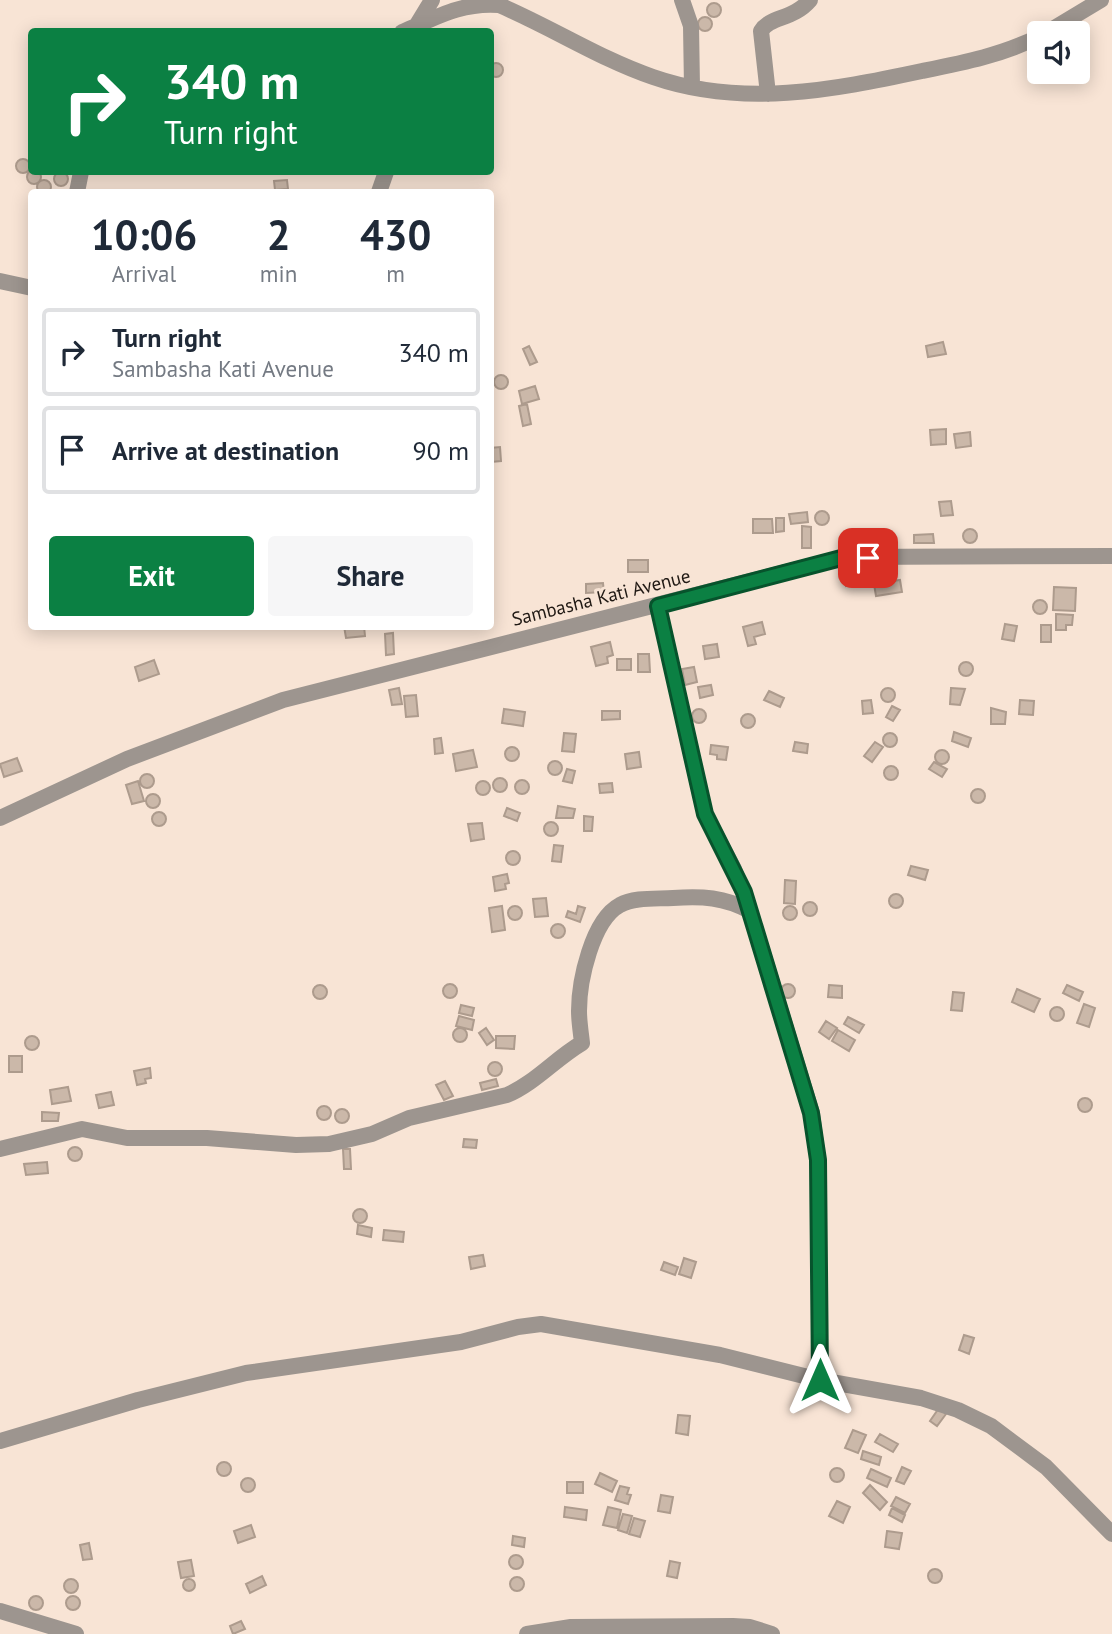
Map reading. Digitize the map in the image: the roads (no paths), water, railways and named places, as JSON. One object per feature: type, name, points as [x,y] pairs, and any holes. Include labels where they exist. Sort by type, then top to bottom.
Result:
[{"type":"street","points":[[411,28],[432,0]]},
{"type":"street","points":[[681,0],[691,26],[692,87]]},
{"type":"street","points":[[768,94],[761,31],[765,24],[793,16],[810,0]]},
{"type":"street","points":[[1066,21],[1101,0]]},
{"type":"street","points":[[415,28],[477,4],[499,5],[622,66],[692,87],[768,94],[830,89],[942,67],[997,53],[1027,41]]},
{"type":"street","points":[[0,281],[28,287]]},
{"type":"street","name":"Sambasha Kati Avenue","points":[[0,818],[127,759],[248,711],[845,557],[1112,556]]},
{"type":"street","points":[[658,606],[705,814],[734,869],[750,911],[811,1113],[817,1149],[820,1380]]},
{"type":"street","points":[[0,1149],[82,1129],[127,1138],[207,1138],[296,1145],[329,1144],[353,1140],[409,1118],[507,1095],[521,1089],[560,1056],[582,1043],[579,1011],[582,981],[598,928],[607,915],[622,904],[639,900],[695,896],[733,902],[750,911]]},
{"type":"street","points":[[0,1441],[138,1400],[246,1373],[461,1342],[518,1326],[541,1324],[720,1355],[820,1380],[921,1398],[958,1410],[991,1426],[1054,1474],[1112,1534]]},
{"type":"street","points":[[0,1611],[76,1634]]},
{"type":"street","points":[[527,1634],[571,1627],[733,1626],[750,1627],[772,1634]]}]
